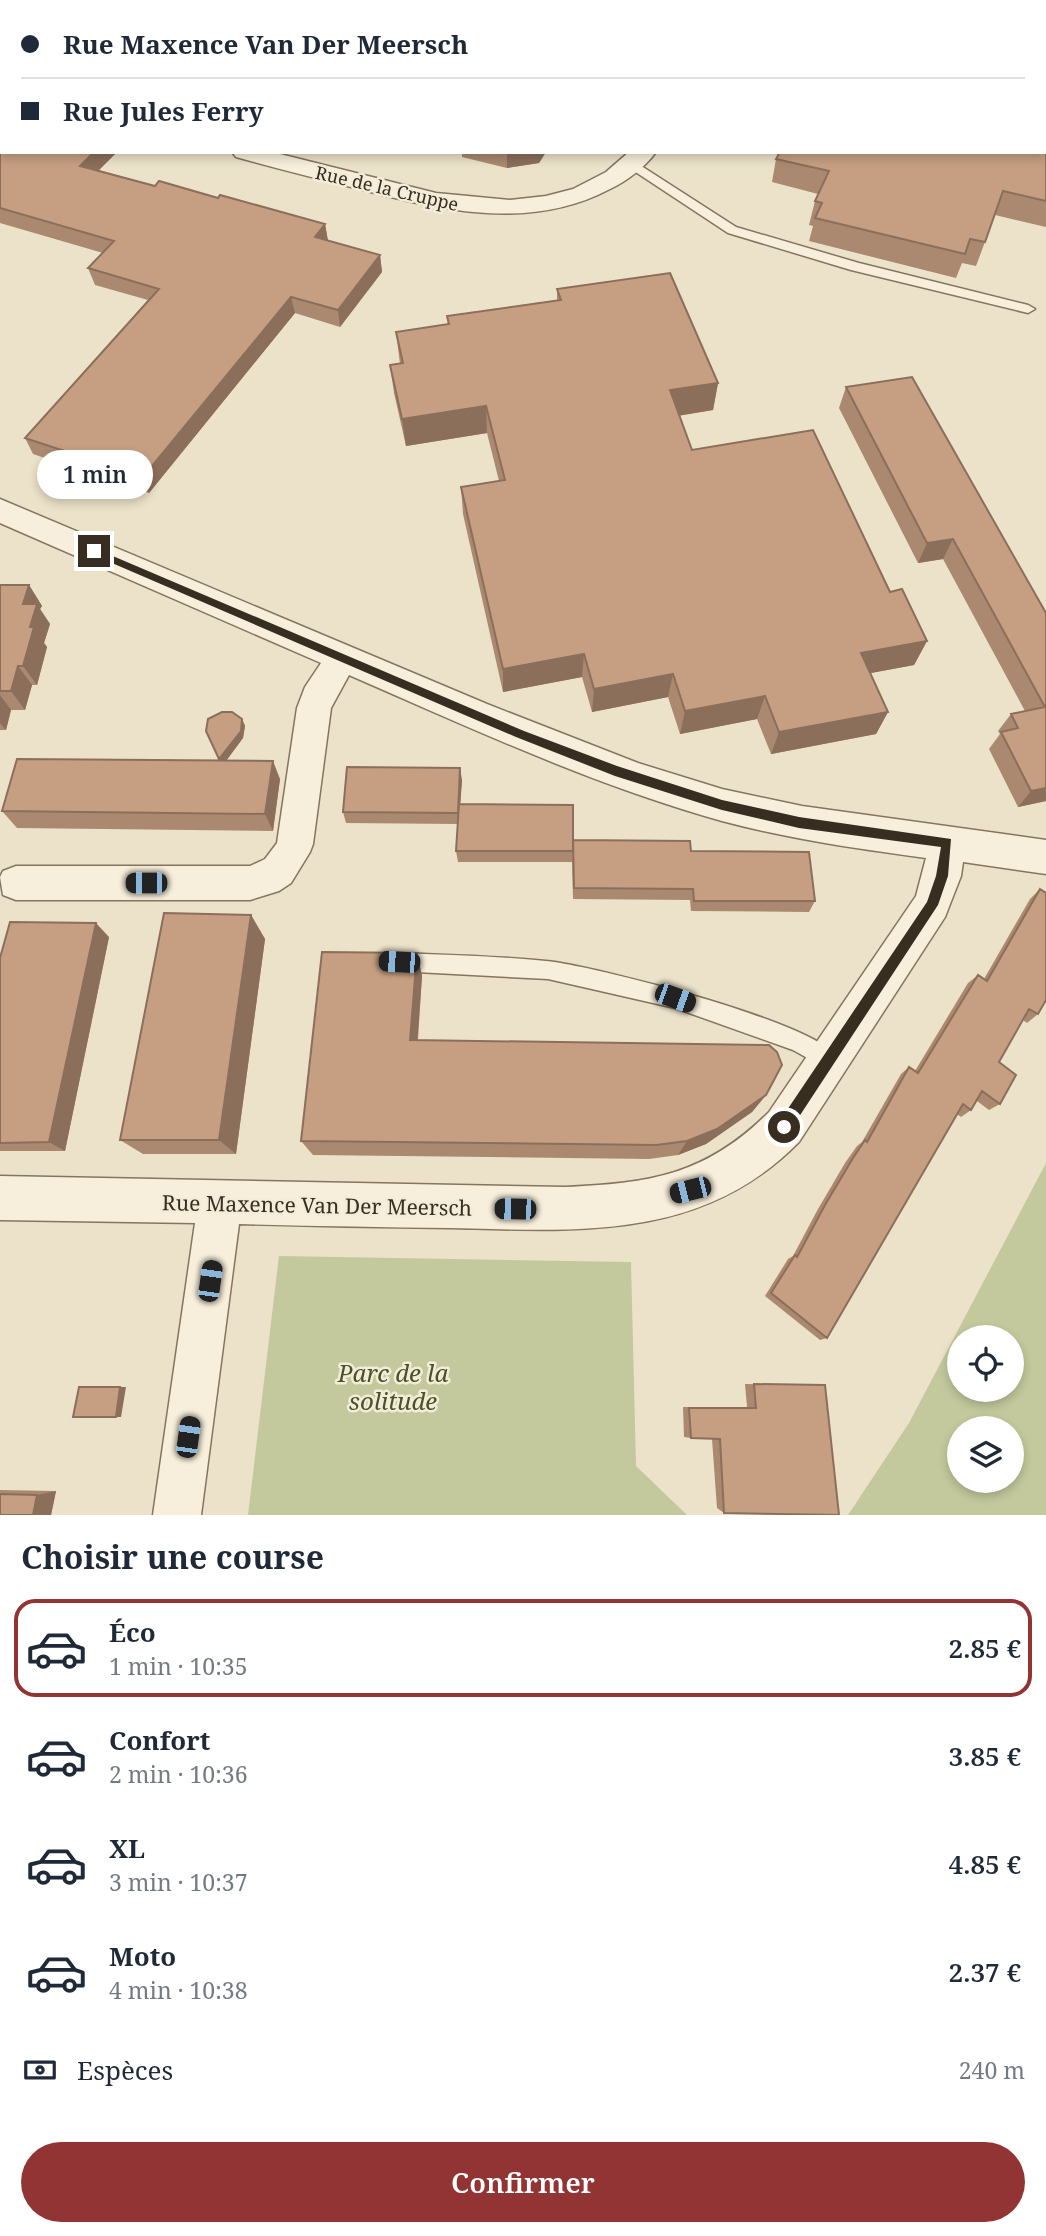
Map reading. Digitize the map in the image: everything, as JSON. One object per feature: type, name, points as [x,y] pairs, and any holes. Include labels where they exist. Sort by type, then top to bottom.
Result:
[{"type":"street","name":"Rue de la Cruppe","points":[[252,154],[419,198],[491,209],[525,207],[577,195],[605,183],[638,158]]},
{"type":"street","points":[[0,510],[581,758],[722,805],[799,822],[1046,857]]},
{"type":"street","points":[[16,883],[250,883],[275,875],[290,857],[295,844],[317,697],[342,658]]},
{"type":"street","name":"Rue Maxence Van Der Meersch","points":[[0,1198],[565,1209],[607,1206],[666,1196],[713,1183],[754,1158],[784,1127],[932,905],[942,876],[947,843]]},
{"type":"street","points":[[177,1515],[220,1203]]},
{"type":"lane","points":[[638,158],[732,230],[856,267],[1028,309]]},
{"type":"lane","points":[[376,961],[548,970],[649,992],[675,998],[799,1042],[829,1060]]},
{"type":"green space","points":[[1046,1163],[1046,1515],[848,1515],[909,1423],[947,1351],[947,1402],[1024,1402],[1024,1325],[961,1325]]},
{"type":"green space","name":"Parc de la solitude","points":[[279,1256],[631,1262],[636,1466],[687,1515],[248,1515]]},
{"type":"building","points":[[0,154],[92,154],[80,166],[155,186],[159,181],[218,198],[220,195],[325,224],[315,237],[380,255],[338,310],[291,297],[143,477],[25,438],[159,289],[88,268],[114,241],[0,208]]},
{"type":"building","points":[[779,154],[1046,154],[1046,201],[1003,191],[985,242],[970,239],[965,254],[815,218],[822,203],[815,201],[829,171],[776,159]]},
{"type":"building","points":[[670,273],[718,383],[670,390],[692,450],[813,430],[890,592],[902,589],[927,641],[861,653],[888,712],[779,732],[765,696],[685,711],[673,674],[594,689],[584,654],[503,669],[461,487],[505,480],[486,406],[402,419],[390,365],[403,363],[396,332],[449,324],[447,316],[561,300],[557,289]]},
{"type":"building","points":[[912,377],[1046,613],[1046,788],[1031,791],[1001,732],[1018,728],[1011,714],[1045,707],[953,539],[927,543],[846,387]]},
{"type":"building","points":[[0,585],[29,585],[23,604],[37,604],[30,627],[34,627],[23,666],[18,666],[11,691],[0,691]]},
{"type":"building","points":[[222,712],[232,712],[242,719],[241,731],[219,759],[206,731],[208,719]]},
{"type":"building","points":[[17,759],[273,761],[265,814],[2,811]]},
{"type":"building","points":[[347,767],[460,768],[458,813],[343,812]]},
{"type":"building","points":[[459,804],[573,805],[573,851],[456,851]]},
{"type":"building","points":[[573,840],[690,841],[691,851],[809,852],[815,901],[694,901],[693,889],[574,888]]},
{"type":"building","points":[[1040,889],[1046,893],[1046,1000],[1038,1014],[1029,1009],[999,1062],[1016,1075],[1000,1104],[982,1091],[971,1110],[963,1104],[827,1338],[771,1293],[795,1255],[797,1257],[825,1205],[865,1140],[867,1142],[909,1067],[918,1073],[978,975],[987,981]]},
{"type":"building","points":[[164,913],[251,915],[219,1140],[120,1140]]},
{"type":"building","points":[[10,922],[96,923],[49,1142],[0,1143],[0,958]]},
{"type":"building","points":[[322,952],[417,953],[410,1040],[769,1045],[777,1052],[782,1065],[766,1095],[717,1129],[687,1141],[656,1145],[301,1141]]},
{"type":"building","points":[[754,1384],[825,1385],[839,1515],[724,1513],[720,1439],[691,1438],[689,1408],[756,1408]]},
{"type":"building","points":[[79,1387],[120,1387],[116,1417],[73,1417]]},
{"type":"building","points":[[0,1494],[37,1495],[33,1515],[0,1515]]},
{"type":"route","points":[[94,551],[270,629],[615,771],[722,805],[799,822],[947,843],[942,876],[932,905],[784,1127]]}]
